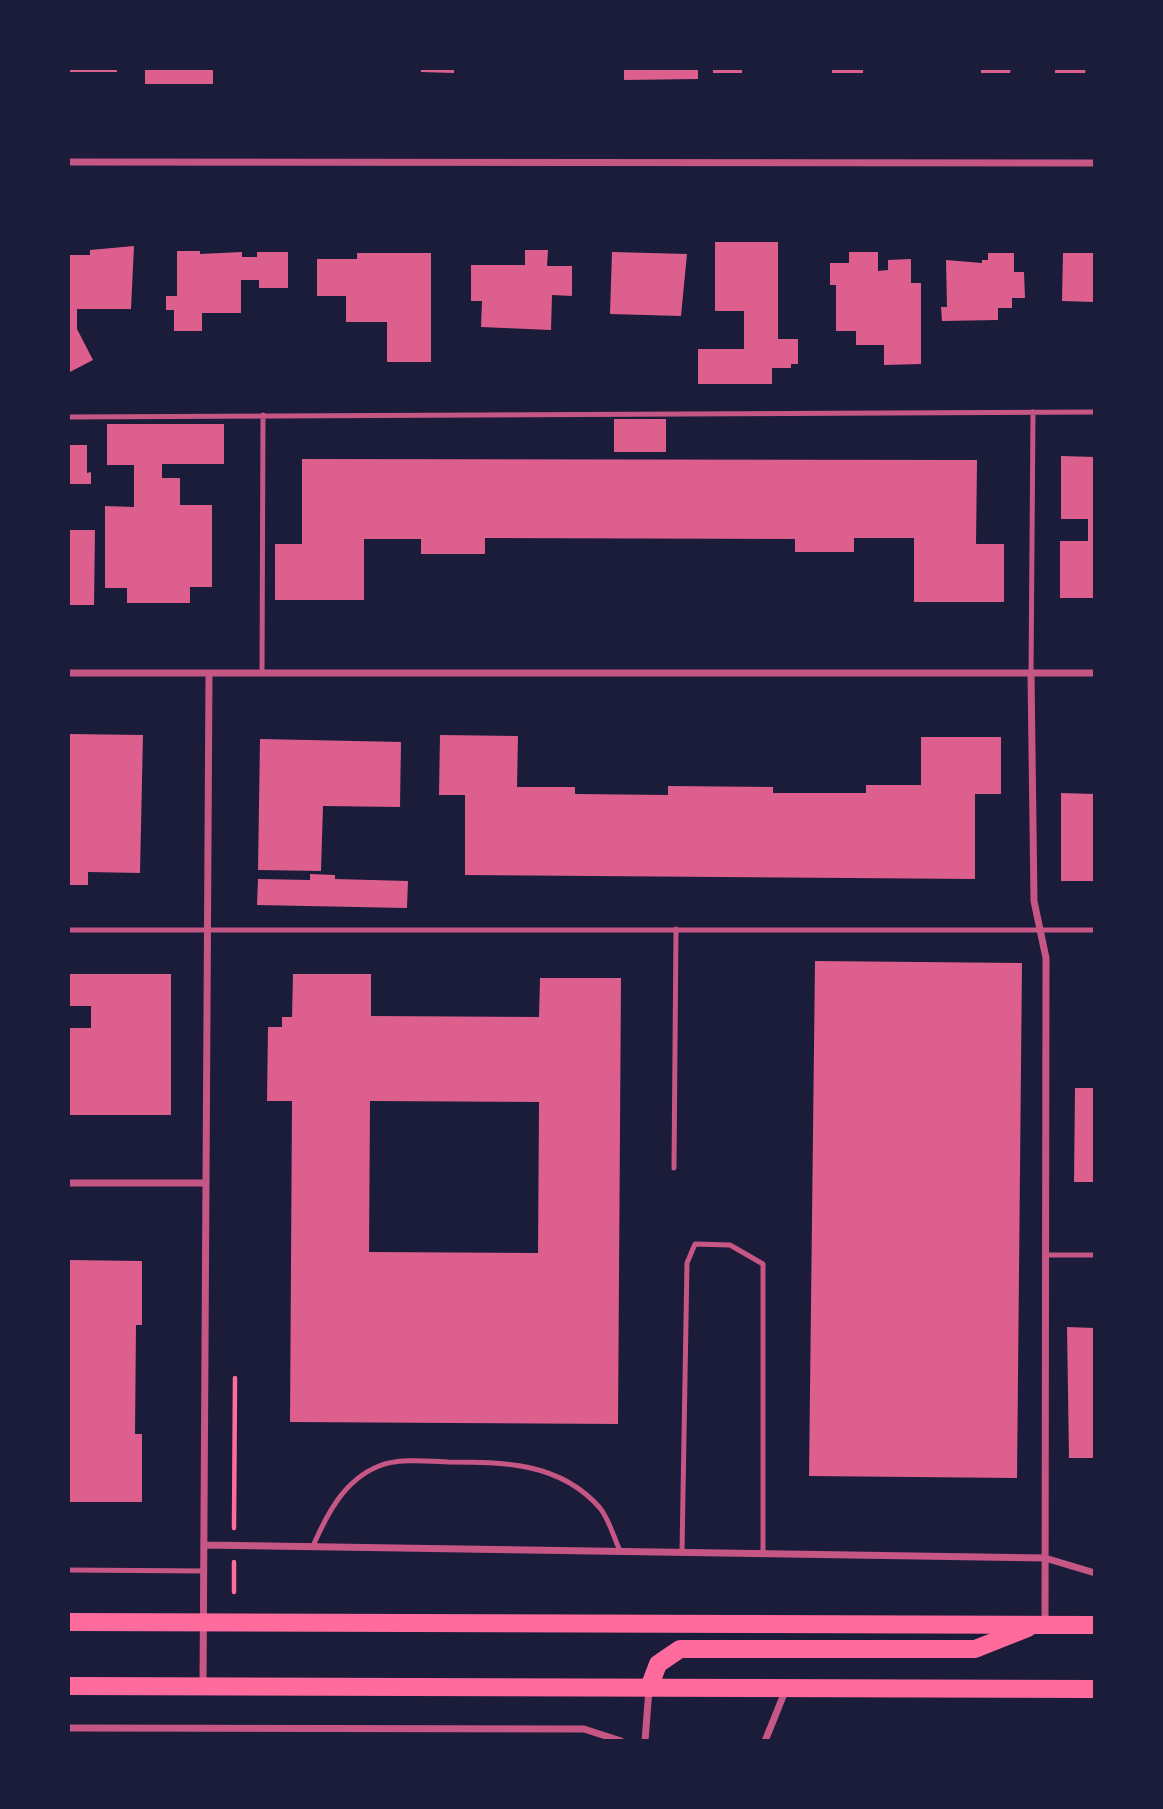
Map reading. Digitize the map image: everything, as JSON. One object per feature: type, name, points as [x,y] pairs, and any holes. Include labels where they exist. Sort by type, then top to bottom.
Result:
[{"type":"main road","points":[[68,1622],[1095,1625]]},
{"type":"main road","points":[[649,1688],[658,1664],[680,1649],[975,1649],[1041,1625]]},
{"type":"main road","points":[[68,1685],[1095,1689]]},
{"type":"street","points":[[68,162],[1095,163]]},
{"type":"street","points":[[68,673],[1095,673]]},
{"type":"street","points":[[203,1686],[209,673]]},
{"type":"street","points":[[1031,674],[1034,901],[1046,958],[1045,1558],[1041,1625]]},
{"type":"street","points":[[68,1183],[206,1183]]},
{"type":"street","points":[[204,1545],[1045,1558],[1095,1573]]},
{"type":"street","points":[[645,1741],[649,1688]]},
{"type":"street","points":[[765,1741],[786,1689]]},
{"type":"street","points":[[68,1728],[584,1729],[621,1741]]},
{"type":"lane","points":[[1031,674],[1033,412]]},
{"type":"lane","points":[[68,417],[1095,412]]},
{"type":"lane","points":[[262,673],[263,415]]},
{"type":"lane","points":[[674,1168],[676,929]]},
{"type":"lane","points":[[68,930],[1095,930]]},
{"type":"lane","points":[[682,1552],[687,1263],[695,1244],[730,1245],[763,1264],[763,1553]]},
{"type":"lane","points":[[1045,1255],[1095,1255]]},
{"type":"lane","points":[[313,1546],[328,1511],[340,1496],[379,1465],[418,1461],[509,1462],[536,1468],[576,1486],[601,1510],[620,1551]]},
{"type":"lane","points":[[68,1570],[204,1571]]},
{"type":"path","points":[[234,1592],[235,1378]]},
{"type":"building","points":[[68,68],[117,68],[117,72],[68,72]]},
{"type":"building","points":[[145,68],[213,68],[213,84],[145,84]]},
{"type":"building","points":[[421,68],[454,68],[454,73],[421,72]]},
{"type":"building","points":[[624,68],[698,68],[698,79],[624,80]]},
{"type":"building","points":[[713,68],[742,68],[742,73],[713,73]]},
{"type":"building","points":[[832,68],[863,68],[863,73],[832,73]]},
{"type":"building","points":[[981,68],[1011,68],[1010,73],[981,73]]},
{"type":"building","points":[[1055,68],[1086,68],[1085,73],[1055,73]]},
{"type":"building","points":[[715,242],[778,242],[778,339],[798,339],[798,364],[791,364],[791,368],[772,368],[772,384],[698,384],[698,349],[744,349],[744,311],[715,311]]},
{"type":"building","points":[[134,246],[131,309],[77,309],[77,329],[93,360],[68,373],[68,255],[90,255],[90,250]]},
{"type":"building","points":[[525,250],[548,250],[547,266],[572,266],[572,296],[552,295],[551,330],[481,327],[482,301],[471,301],[471,265],[525,265]]},
{"type":"building","points":[[177,251],[200,251],[200,254],[242,252],[242,257],[257,257],[257,252],[288,252],[288,288],[259,288],[259,280],[241,280],[241,313],[202,313],[202,331],[174,331],[174,310],[166,310],[166,296],[177,296]]},
{"type":"building","points":[[612,252],[687,254],[681,316],[610,314]]},
{"type":"building","points":[[849,252],[878,252],[878,271],[888,270],[888,260],[911,259],[911,283],[921,283],[921,364],[884,365],[884,345],[856,345],[856,331],[836,331],[836,285],[830,285],[830,263],[849,263]]},
{"type":"building","points":[[357,253],[431,253],[431,362],[387,362],[387,322],[346,322],[346,296],[317,296],[317,259],[357,259]]},
{"type":"building","points":[[988,253],[1014,253],[1014,272],[1024,272],[1025,298],[1012,298],[1012,308],[998,308],[998,320],[942,321],[941,307],[947,307],[946,260],[982,263],[982,260],[988,260]]},
{"type":"building","points":[[1063,253],[1095,253],[1095,302],[1062,301]]},
{"type":"building","points":[[614,419],[666,419],[666,452],[614,452]]},
{"type":"building","points":[[107,424],[224,424],[224,464],[162,464],[162,478],[180,478],[180,505],[212,505],[212,587],[190,587],[190,603],[127,603],[127,588],[105,588],[105,506],[134,507],[134,465],[107,465]]},
{"type":"building","points":[[68,445],[87,445],[87,473],[91,472],[91,484],[68,484]]},
{"type":"building","points":[[1061,456],[1095,457],[1095,598],[1060,598],[1060,541],[1088,541],[1088,519],[1061,519]]},
{"type":"building","points":[[302,459],[977,460],[976,544],[1004,544],[1004,602],[914,602],[914,538],[854,538],[854,552],[795,552],[795,539],[485,538],[485,554],[421,554],[421,539],[364,539],[364,600],[275,600],[275,544],[302,544]]},
{"type":"building","points":[[68,530],[95,530],[94,605],[68,605]]},
{"type":"building","points":[[68,734],[143,735],[140,873],[88,872],[88,885],[68,885]]},
{"type":"building","points":[[440,735],[518,736],[517,787],[575,787],[575,794],[668,795],[668,786],[773,787],[773,793],[866,793],[866,785],[921,785],[921,737],[1001,737],[1001,794],[975,794],[975,879],[465,875],[465,795],[439,795]]},
{"type":"building","points":[[260,739],[401,742],[400,807],[323,806],[321,871],[258,870]]},
{"type":"building","points":[[1061,793],[1095,794],[1095,881],[1061,881]]},
{"type":"building","points":[[310,874],[335,875],[335,879],[408,881],[407,908],[257,905],[258,879],[310,880]]},
{"type":"building","points":[[815,961],[1022,963],[1017,1478],[809,1476]]},
{"type":"building","points":[[68,974],[171,974],[171,1115],[68,1115],[68,1028],[91,1028],[91,1006],[68,1006]]},
{"type":"building","points":[[293,974],[371,974],[371,1016],[539,1017],[540,978],[621,978],[618,1424],[290,1422],[292,1101],[267,1101],[268,1027],[282,1027],[282,1017],[292,1017]],"holes":[[[370,1101],[539,1102],[538,1253],[369,1252]]]},
{"type":"building","points":[[1075,1088],[1095,1088],[1095,1182],[1074,1182]]},
{"type":"building","points":[[68,1260],[142,1261],[142,1325],[136,1325],[135,1434],[142,1434],[142,1502],[68,1502]]},
{"type":"building","points":[[1067,1327],[1095,1328],[1095,1458],[1069,1458]]}]
